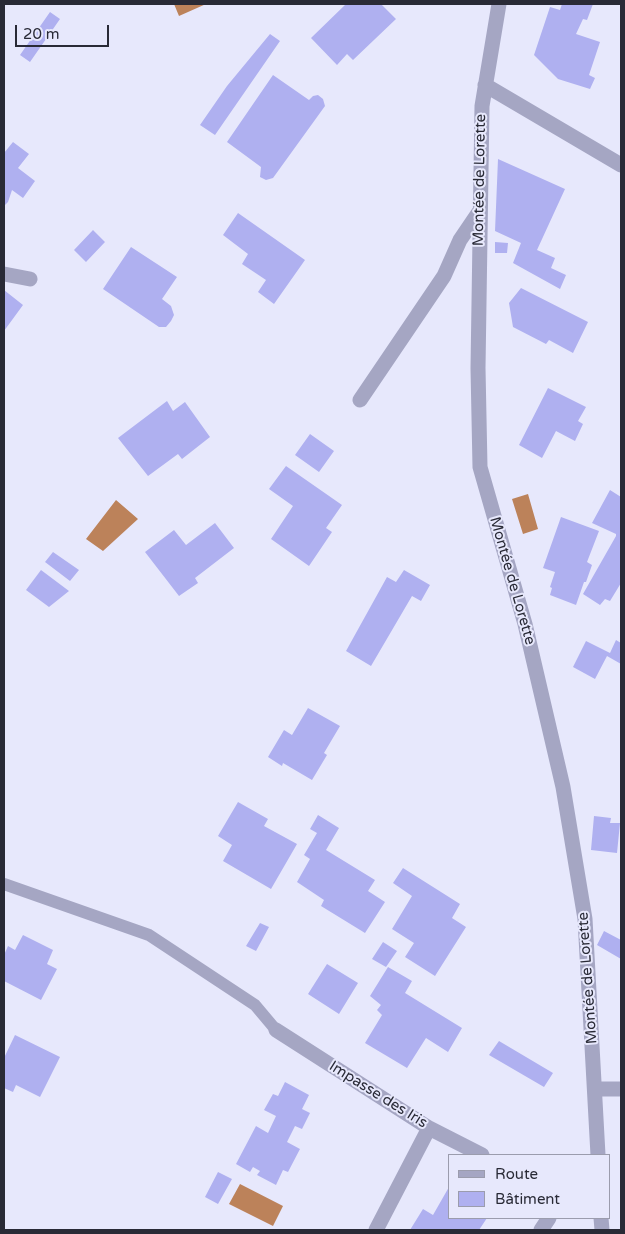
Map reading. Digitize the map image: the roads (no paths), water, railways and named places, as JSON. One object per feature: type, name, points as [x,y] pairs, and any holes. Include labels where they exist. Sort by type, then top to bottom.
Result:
[{"type":"street","name":"Montée de Lorette","points":[[499,4],[482,106],[478,368],[480,467],[526,624],[563,787],[585,919],[598,1154]]},
{"type":"street","points":[[485,85],[621,165]]},
{"type":"street","points":[[360,400],[444,276],[460,240],[480,212]]},
{"type":"street","points":[[4,274],[30,279]]},
{"type":"street","name":"Impasse des Iris","points":[[276,1030],[429,1128],[480,1154]]},
{"type":"street","points":[[595,1089],[621,1089]]},
{"type":"street","points":[[376,1230],[429,1128]]},
{"type":"street","points":[[541,1230],[548,1219]]},
{"type":"lane","points":[[4,884],[149,935],[254,1005],[276,1030]]}]
